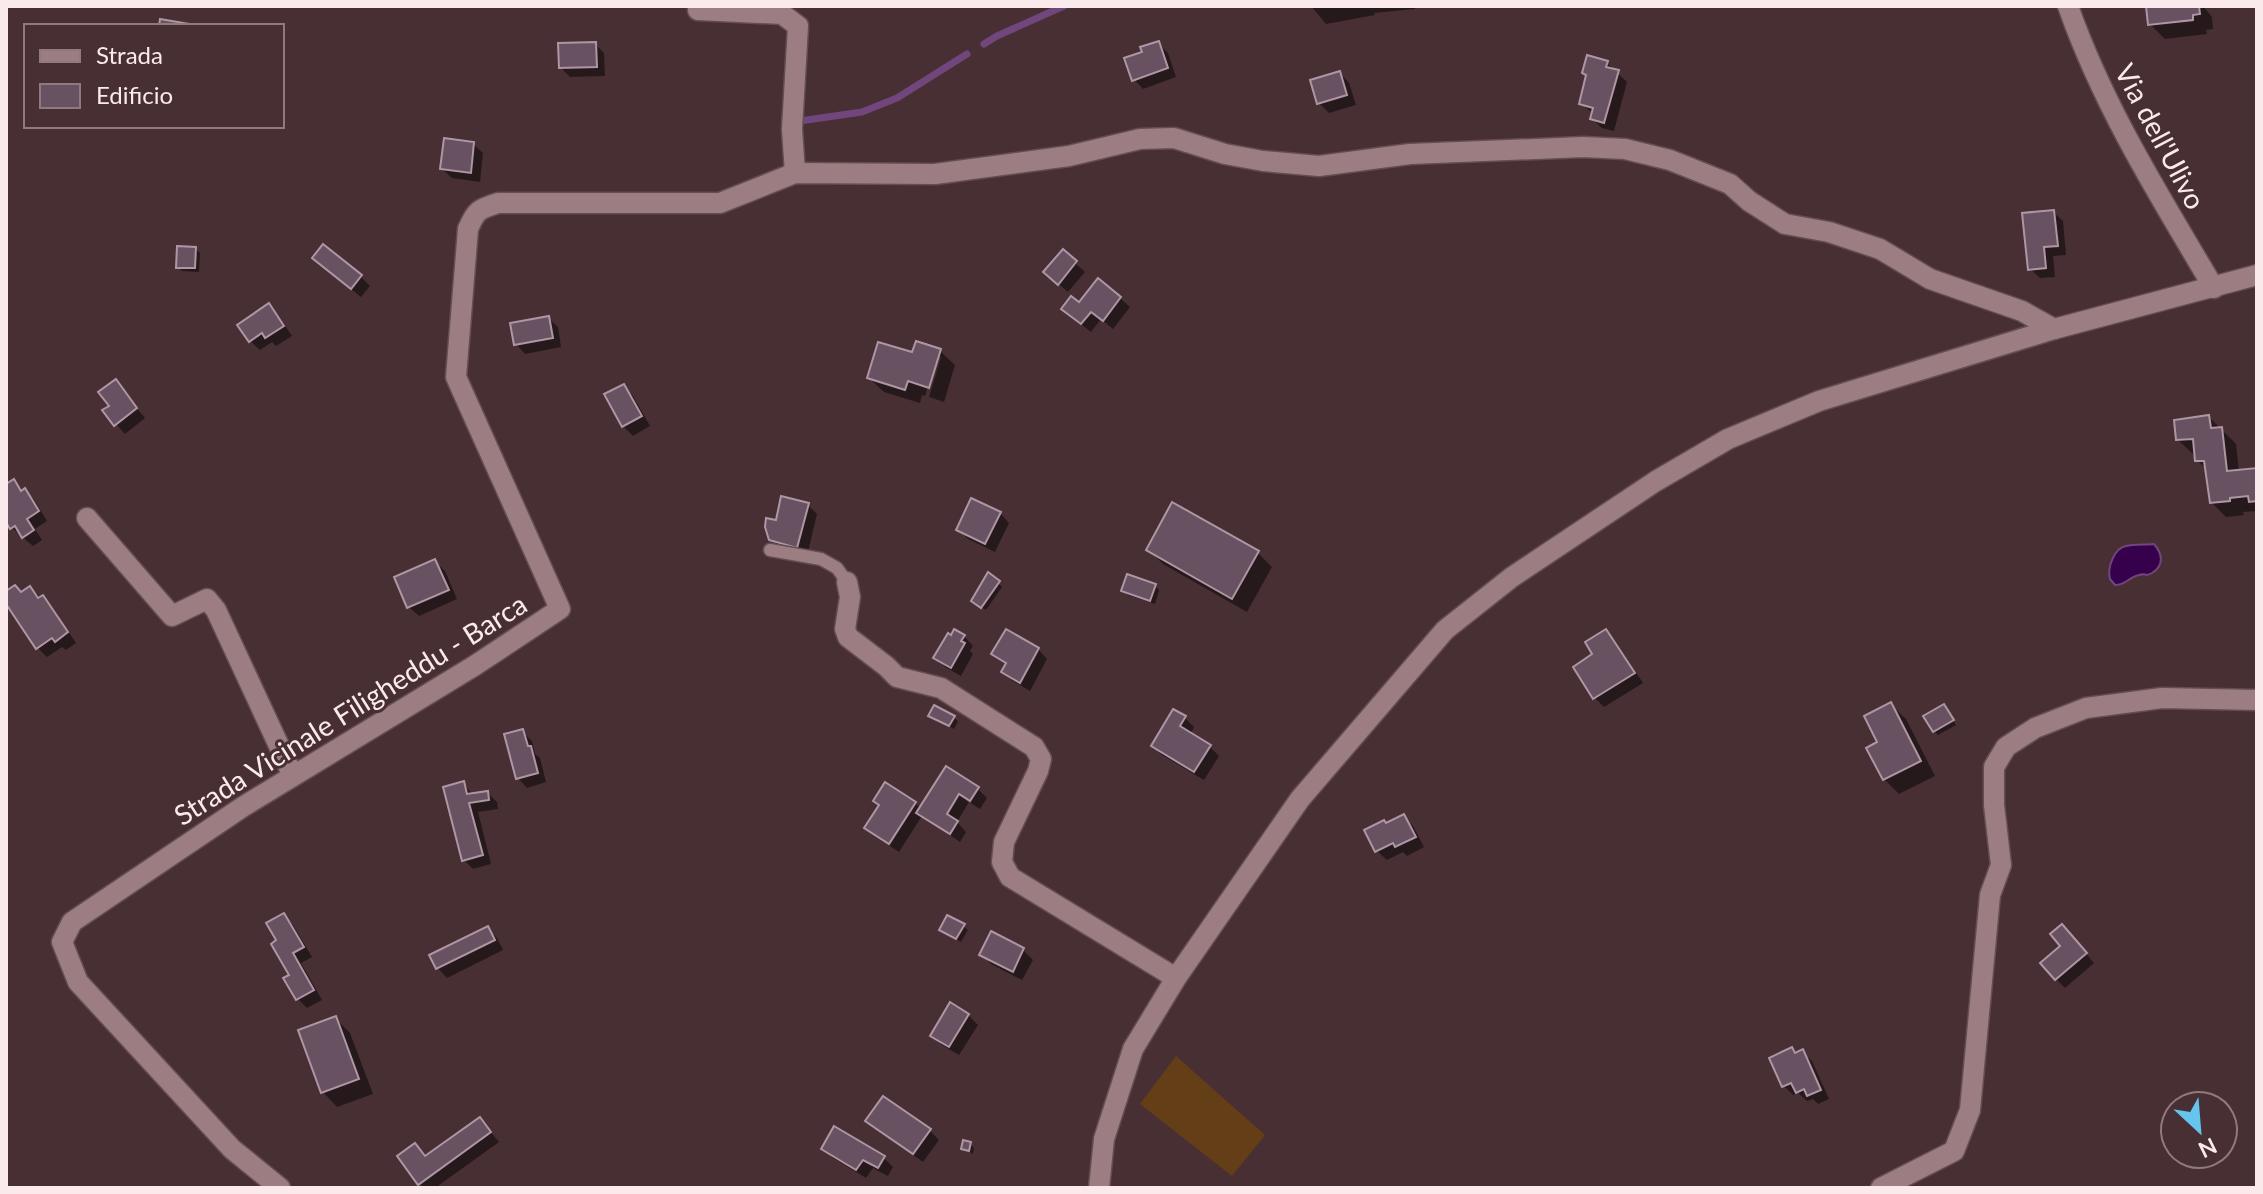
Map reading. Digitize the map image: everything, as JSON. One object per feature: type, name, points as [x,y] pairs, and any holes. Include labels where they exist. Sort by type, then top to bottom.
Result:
[{"type":"street","points":[[699,6],[698,10],[782,14],[798,26],[792,129],[795,173]]},
{"type":"street","name":"Via dell'Ulivo","points":[[2068,6],[2082,46],[2143,168],[2214,288]]},
{"type":"street","name":"Strada Vicinale Filigheddu - Barca","points":[[280,1188],[232,1149],[78,982],[62,942],[72,922],[227,817],[474,666],[560,609],[456,377],[468,229],[481,208],[498,203],[720,203],[795,173],[935,174],[1069,156],[1140,139],[1174,138],[1225,154],[1319,166],[1410,154],[1583,147],[1625,149],[1670,160],[1730,184],[1749,201],[1785,224],[1829,232],[1880,249],[1930,279],[2022,311],[2054,329]]},
{"type":"street","points":[[1099,1188],[1104,1139],[1133,1049],[1176,978],[1300,799],[1445,630],[1512,577],[1656,481],[1728,439],[1819,401],[2054,329],[2257,275]]},
{"type":"street","points":[[87,518],[172,616],[207,599],[216,610],[293,776]]},
{"type":"street","points":[[847,582],[850,597],[845,629],[848,637],[897,677],[941,688],[1034,747],[1041,759],[1004,842],[1002,862],[1010,877],[1176,978]]},
{"type":"street","points":[[1881,1188],[1954,1151],[1970,1110],[1990,895],[2001,865],[1994,805],[1994,767],[2006,747],[2035,728],[2086,708],[2162,698],[2257,700]]},
{"type":"lane","points":[[770,550],[821,559],[837,568],[847,582]]},
{"type":"shaded area","points":[[2154,544],[2161,559],[2156,570],[2115,585],[2110,579],[2110,569],[2118,550],[2129,545]]},
{"type":"shaded area","points":[[1176,1056],[1265,1135],[1232,1176],[1140,1104]]},
{"type":"building","points":[[2146,6],[2199,6],[2200,14],[2193,15],[2193,20],[2148,25]]},
{"type":"building","points":[[160,19],[190,24],[159,24]]},
{"type":"building","points":[[1159,41],[1168,68],[1132,81],[1124,58],[1142,52],[1140,47]]},
{"type":"building","points":[[596,42],[597,67],[559,68],[558,43]]},
{"type":"building","points":[[1587,55],[1608,61],[1606,67],[1619,70],[1604,123],[1590,119],[1593,108],[1579,104]]},
{"type":"building","points":[[1340,71],[1347,95],[1317,104],[1310,80]]},
{"type":"building","points":[[444,138],[474,142],[471,173],[440,169]]},
{"type":"building","points":[[2054,210],[2058,246],[2044,247],[2046,268],[2028,270],[2022,213]]},
{"type":"building","points":[[323,244],[362,275],[351,289],[312,258]]},
{"type":"building","points":[[177,246],[196,247],[195,268],[176,268]]},
{"type":"building","points":[[1063,249],[1077,261],[1058,285],[1043,272]]},
{"type":"building","points":[[1098,278],[1121,297],[1103,321],[1091,312],[1081,324],[1061,309],[1071,296],[1079,302]]},
{"type":"building","points":[[269,303],[284,326],[265,338],[262,333],[249,342],[237,325]]},
{"type":"building","points":[[549,316],[553,338],[514,345],[510,323]]},
{"type":"building","points":[[916,341],[941,349],[929,388],[908,381],[905,390],[867,378],[878,342],[912,352]]},
{"type":"building","points":[[116,379],[137,408],[114,426],[102,410],[109,406],[98,392]]},
{"type":"building","points":[[624,384],[642,416],[622,427],[604,394]]},
{"type":"building","points":[[2209,415],[2211,428],[2222,427],[2227,471],[2257,468],[2257,501],[2249,502],[2248,496],[2210,503],[2204,461],[2195,461],[2193,439],[2176,440],[2174,420]]},
{"type":"building","points":[[14,479],[21,491],[25,488],[39,511],[27,519],[34,530],[22,538],[15,526],[10,529],[6,522],[6,484]]},
{"type":"building","points":[[781,496],[809,503],[797,548],[769,540],[765,527],[766,518],[776,520]]},
{"type":"building","points":[[971,498],[1001,512],[985,544],[956,530]]},
{"type":"building","points":[[1172,502],[1259,551],[1232,599],[1146,550]]},
{"type":"building","points":[[435,559],[449,590],[407,608],[394,577]]},
{"type":"building","points":[[988,572],[1000,581],[981,608],[971,601]]},
{"type":"building","points":[[1127,574],[1156,584],[1150,601],[1121,591]]},
{"type":"building","points":[[15,585],[21,592],[30,586],[38,598],[43,595],[68,632],[55,642],[52,638],[36,649],[6,604],[6,591]]},
{"type":"building","points":[[954,629],[965,635],[961,641],[965,643],[951,668],[933,658],[948,633],[951,635]]},
{"type":"building","points":[[1006,629],[1039,648],[1020,683],[1001,672],[1006,663],[991,654]]},
{"type":"building","points":[[1606,629],[1635,673],[1593,699],[1573,667],[1592,654],[1585,642]]},
{"type":"building","points":[[1891,702],[1921,761],[1883,780],[1866,748],[1877,742],[1864,716]]},
{"type":"building","points":[[1944,704],[1954,720],[1933,732],[1923,716]]},
{"type":"building","points":[[934,705],[955,716],[949,726],[928,716]]},
{"type":"building","points":[[1173,709],[1186,716],[1180,726],[1211,745],[1194,772],[1151,746]]},
{"type":"building","points":[[523,729],[538,773],[516,779],[504,734]]},
{"type":"building","points":[[946,766],[979,787],[970,801],[959,794],[947,814],[958,821],[950,834],[916,813]]},
{"type":"building","points":[[464,781],[467,794],[488,791],[489,800],[469,803],[483,855],[462,861],[443,787]]},
{"type":"building","points":[[885,782],[916,802],[889,844],[864,828],[879,805],[873,801]]},
{"type":"building","points":[[1404,814],[1416,837],[1375,852],[1364,830]]},
{"type":"building","points":[[284,913],[304,947],[293,953],[314,990],[296,1000],[283,978],[289,975],[271,944],[276,940],[266,923]]},
{"type":"building","points":[[947,915],[965,924],[956,939],[939,930]]},
{"type":"building","points":[[2062,924],[2087,953],[2055,980],[2040,963],[2060,946],[2050,934]]},
{"type":"building","points":[[488,926],[495,940],[436,969],[429,955]]},
{"type":"building","points":[[991,931],[1024,948],[1013,972],[979,955]]},
{"type":"building","points":[[950,1002],[969,1014],[949,1047],[930,1036]]},
{"type":"building","points":[[336,1016],[359,1079],[321,1093],[298,1030]]},
{"type":"building","points":[[1792,1047],[1795,1053],[1803,1049],[1821,1090],[1807,1096],[1804,1089],[1796,1093],[1791,1083],[1782,1087],[1769,1058]]},
{"type":"building","points":[[883,1096],[931,1129],[913,1154],[865,1121]]},
{"type":"building","points":[[480,1117],[491,1132],[418,1185],[397,1156],[415,1143],[425,1156]]},
{"type":"building","points":[[834,1126],[885,1156],[878,1168],[863,1160],[856,1170],[821,1149]]},
{"type":"building","points":[[963,1140],[971,1142],[969,1151],[961,1149]]},
{"type":"waterway","points":[[984,44],[1064,6]]},
{"type":"waterway","points":[[800,121],[862,112],[897,98],[967,54]]}]
